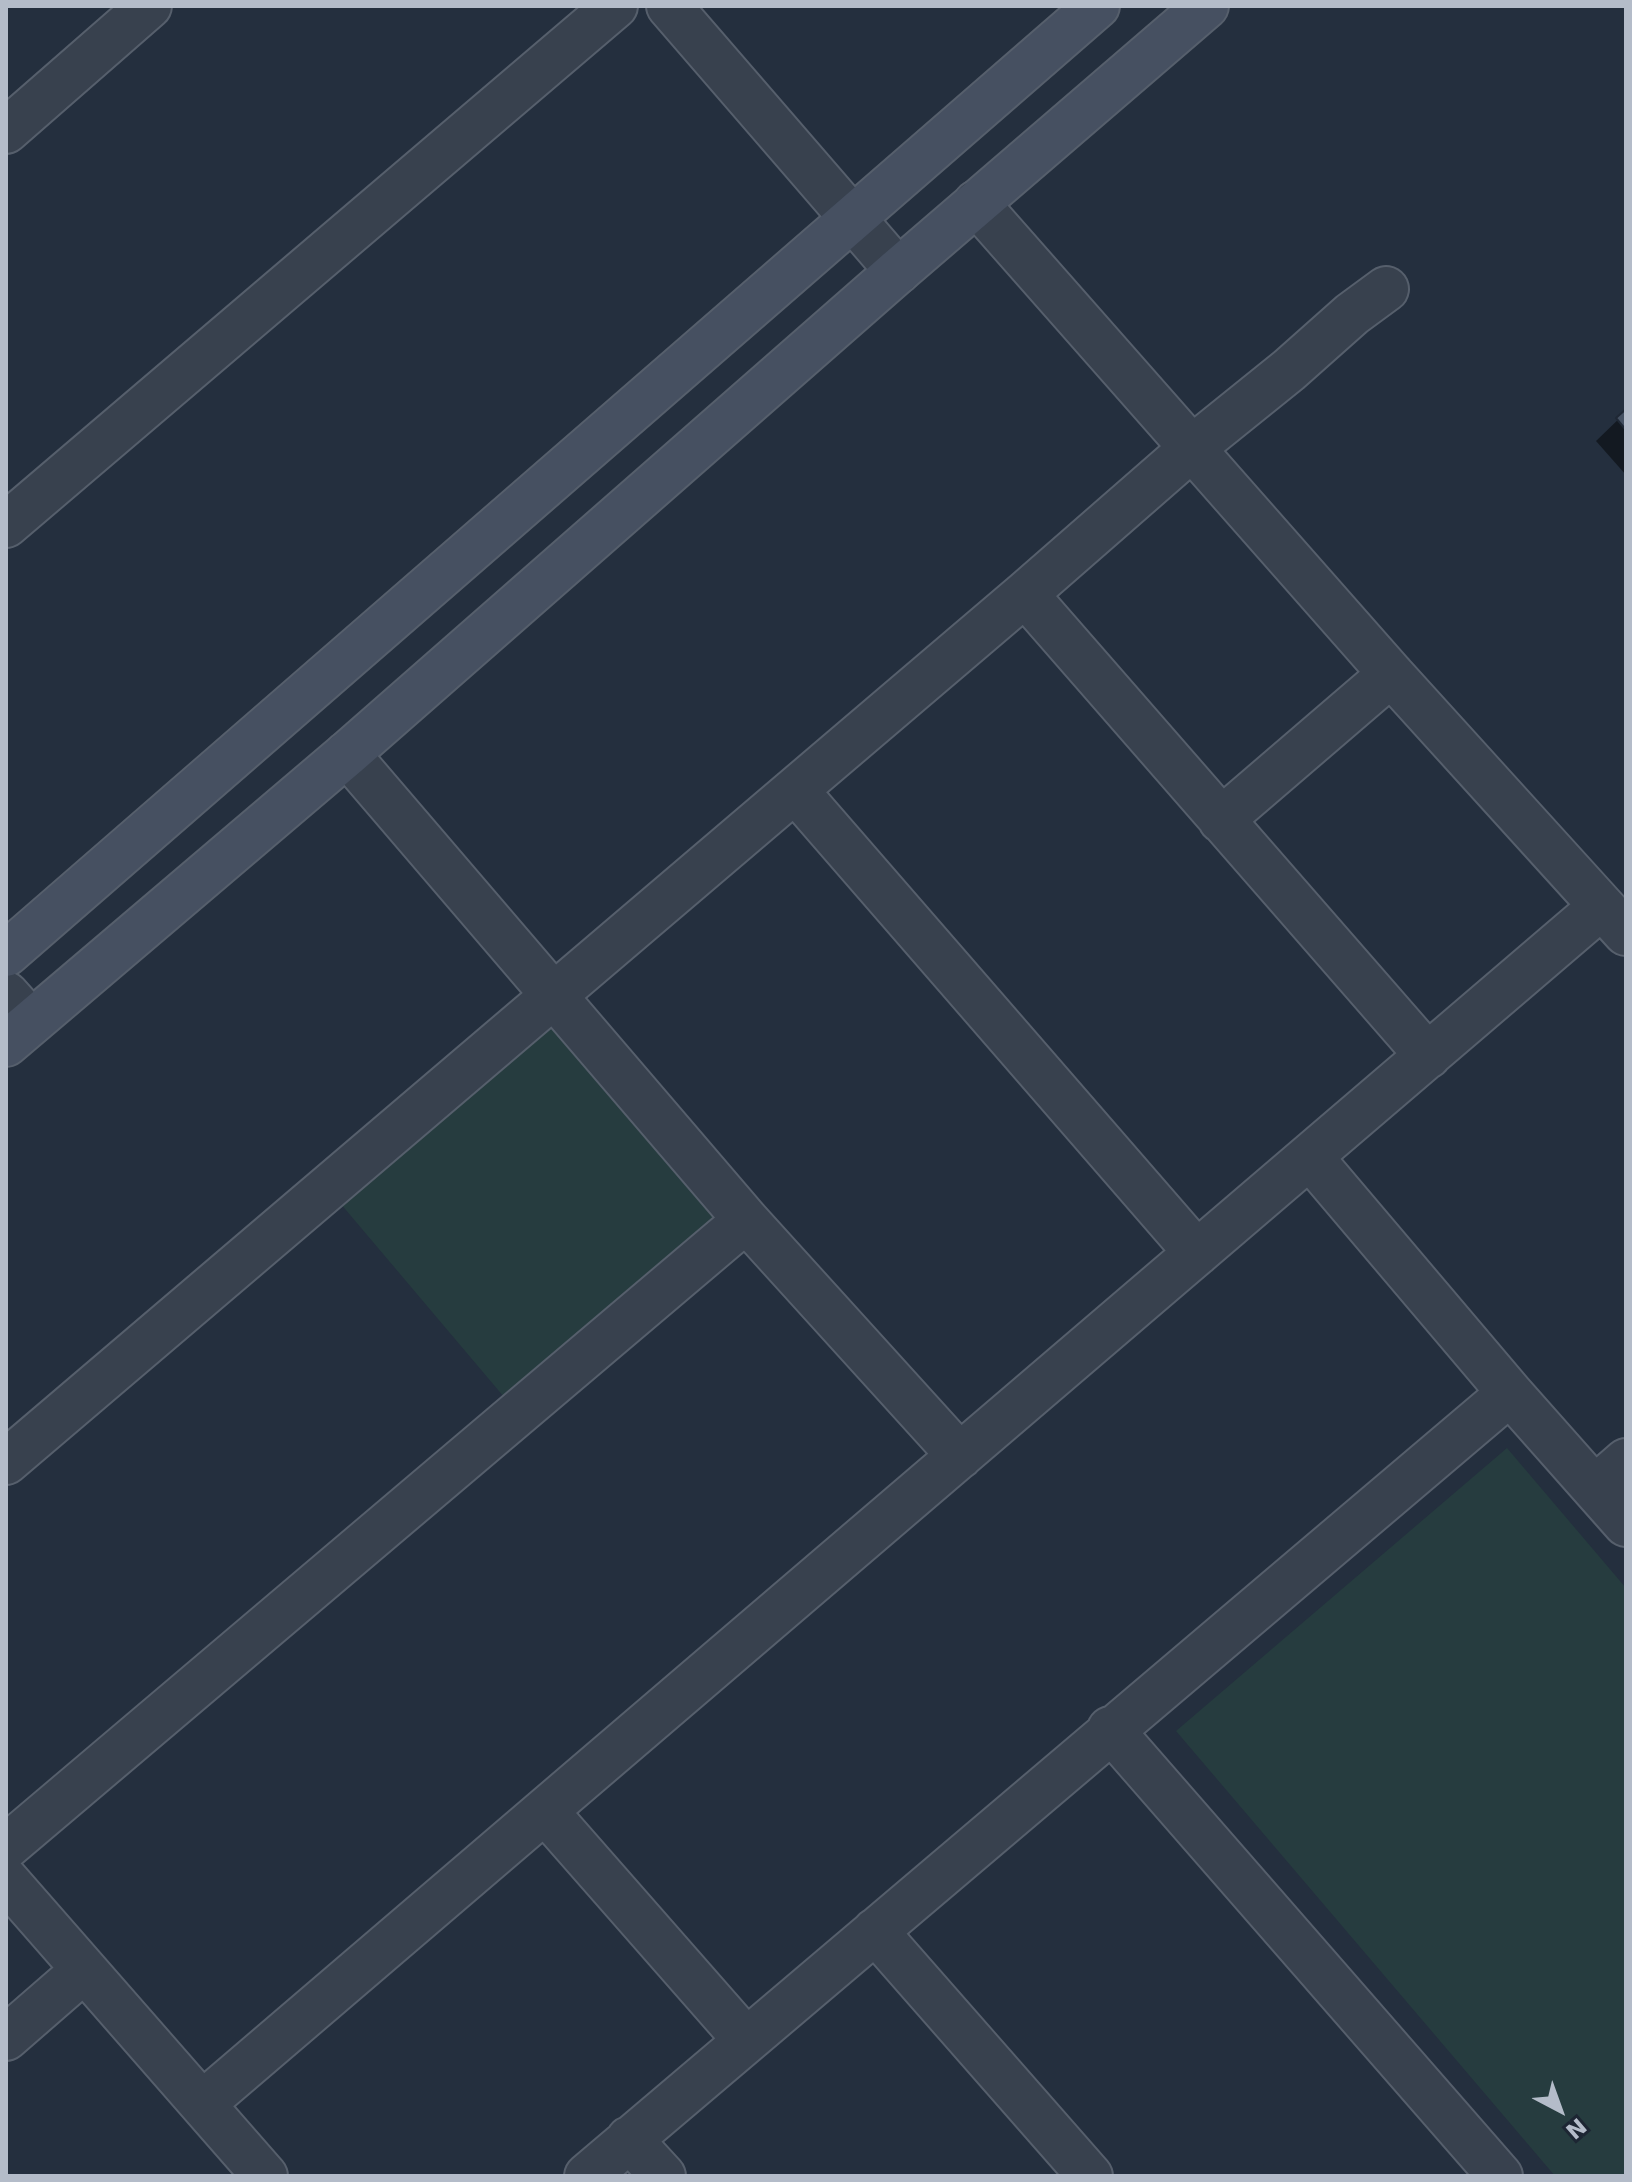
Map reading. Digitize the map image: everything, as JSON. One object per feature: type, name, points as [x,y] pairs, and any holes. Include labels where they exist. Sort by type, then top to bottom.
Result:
[{"type":"main road","points":[[6,954],[1097,6]]},
{"type":"main road","points":[[14,1020],[347,754],[976,203],[1206,6]]},
{"type":"street","points":[[6,131],[149,6]]},
{"type":"street","points":[[6,525],[615,6]]},
{"type":"street","points":[[669,6],[898,271]]},
{"type":"street","points":[[202,2104],[1428,1056],[1614,920],[1391,674],[976,203]]},
{"type":"street","points":[[6,1462],[1191,449],[1386,289]]},
{"type":"street","points":[[1025,594],[1428,1056]]},
{"type":"street","points":[[1221,820],[1391,674]]},
{"type":"street","points":[[347,754],[746,1220],[960,1456]]},
{"type":"street","points":[[795,790],[1197,1253]]},
{"type":"street","points":[[1310,1157],[1510,1393],[1610,1474],[1626,1524]]},
{"type":"street","points":[[6,1847],[746,1220]]},
{"type":"street","points":[[587,2176],[1110,1729],[1510,1393]]},
{"type":"street","points":[[1110,1729],[1500,2176]]},
{"type":"street","points":[[545,1811],[745,2039]]},
{"type":"street","points":[[6,1880],[265,2176]]},
{"type":"street","points":[[875,1931],[1090,2176]]},
{"type":"street","points":[[6,2038],[83,1971]]},
{"type":"street","points":[[629,2139],[663,2176]]},
{"type":"green space","points":[[551,1023],[716,1217],[504,1397],[340,1203]]},
{"type":"green space","points":[[1507,1448],[1626,1588],[1626,2176],[1555,2176],[1176,1731]]},
{"type":"building","points":[[1626,409],[1626,430],[1616,418]]}]
